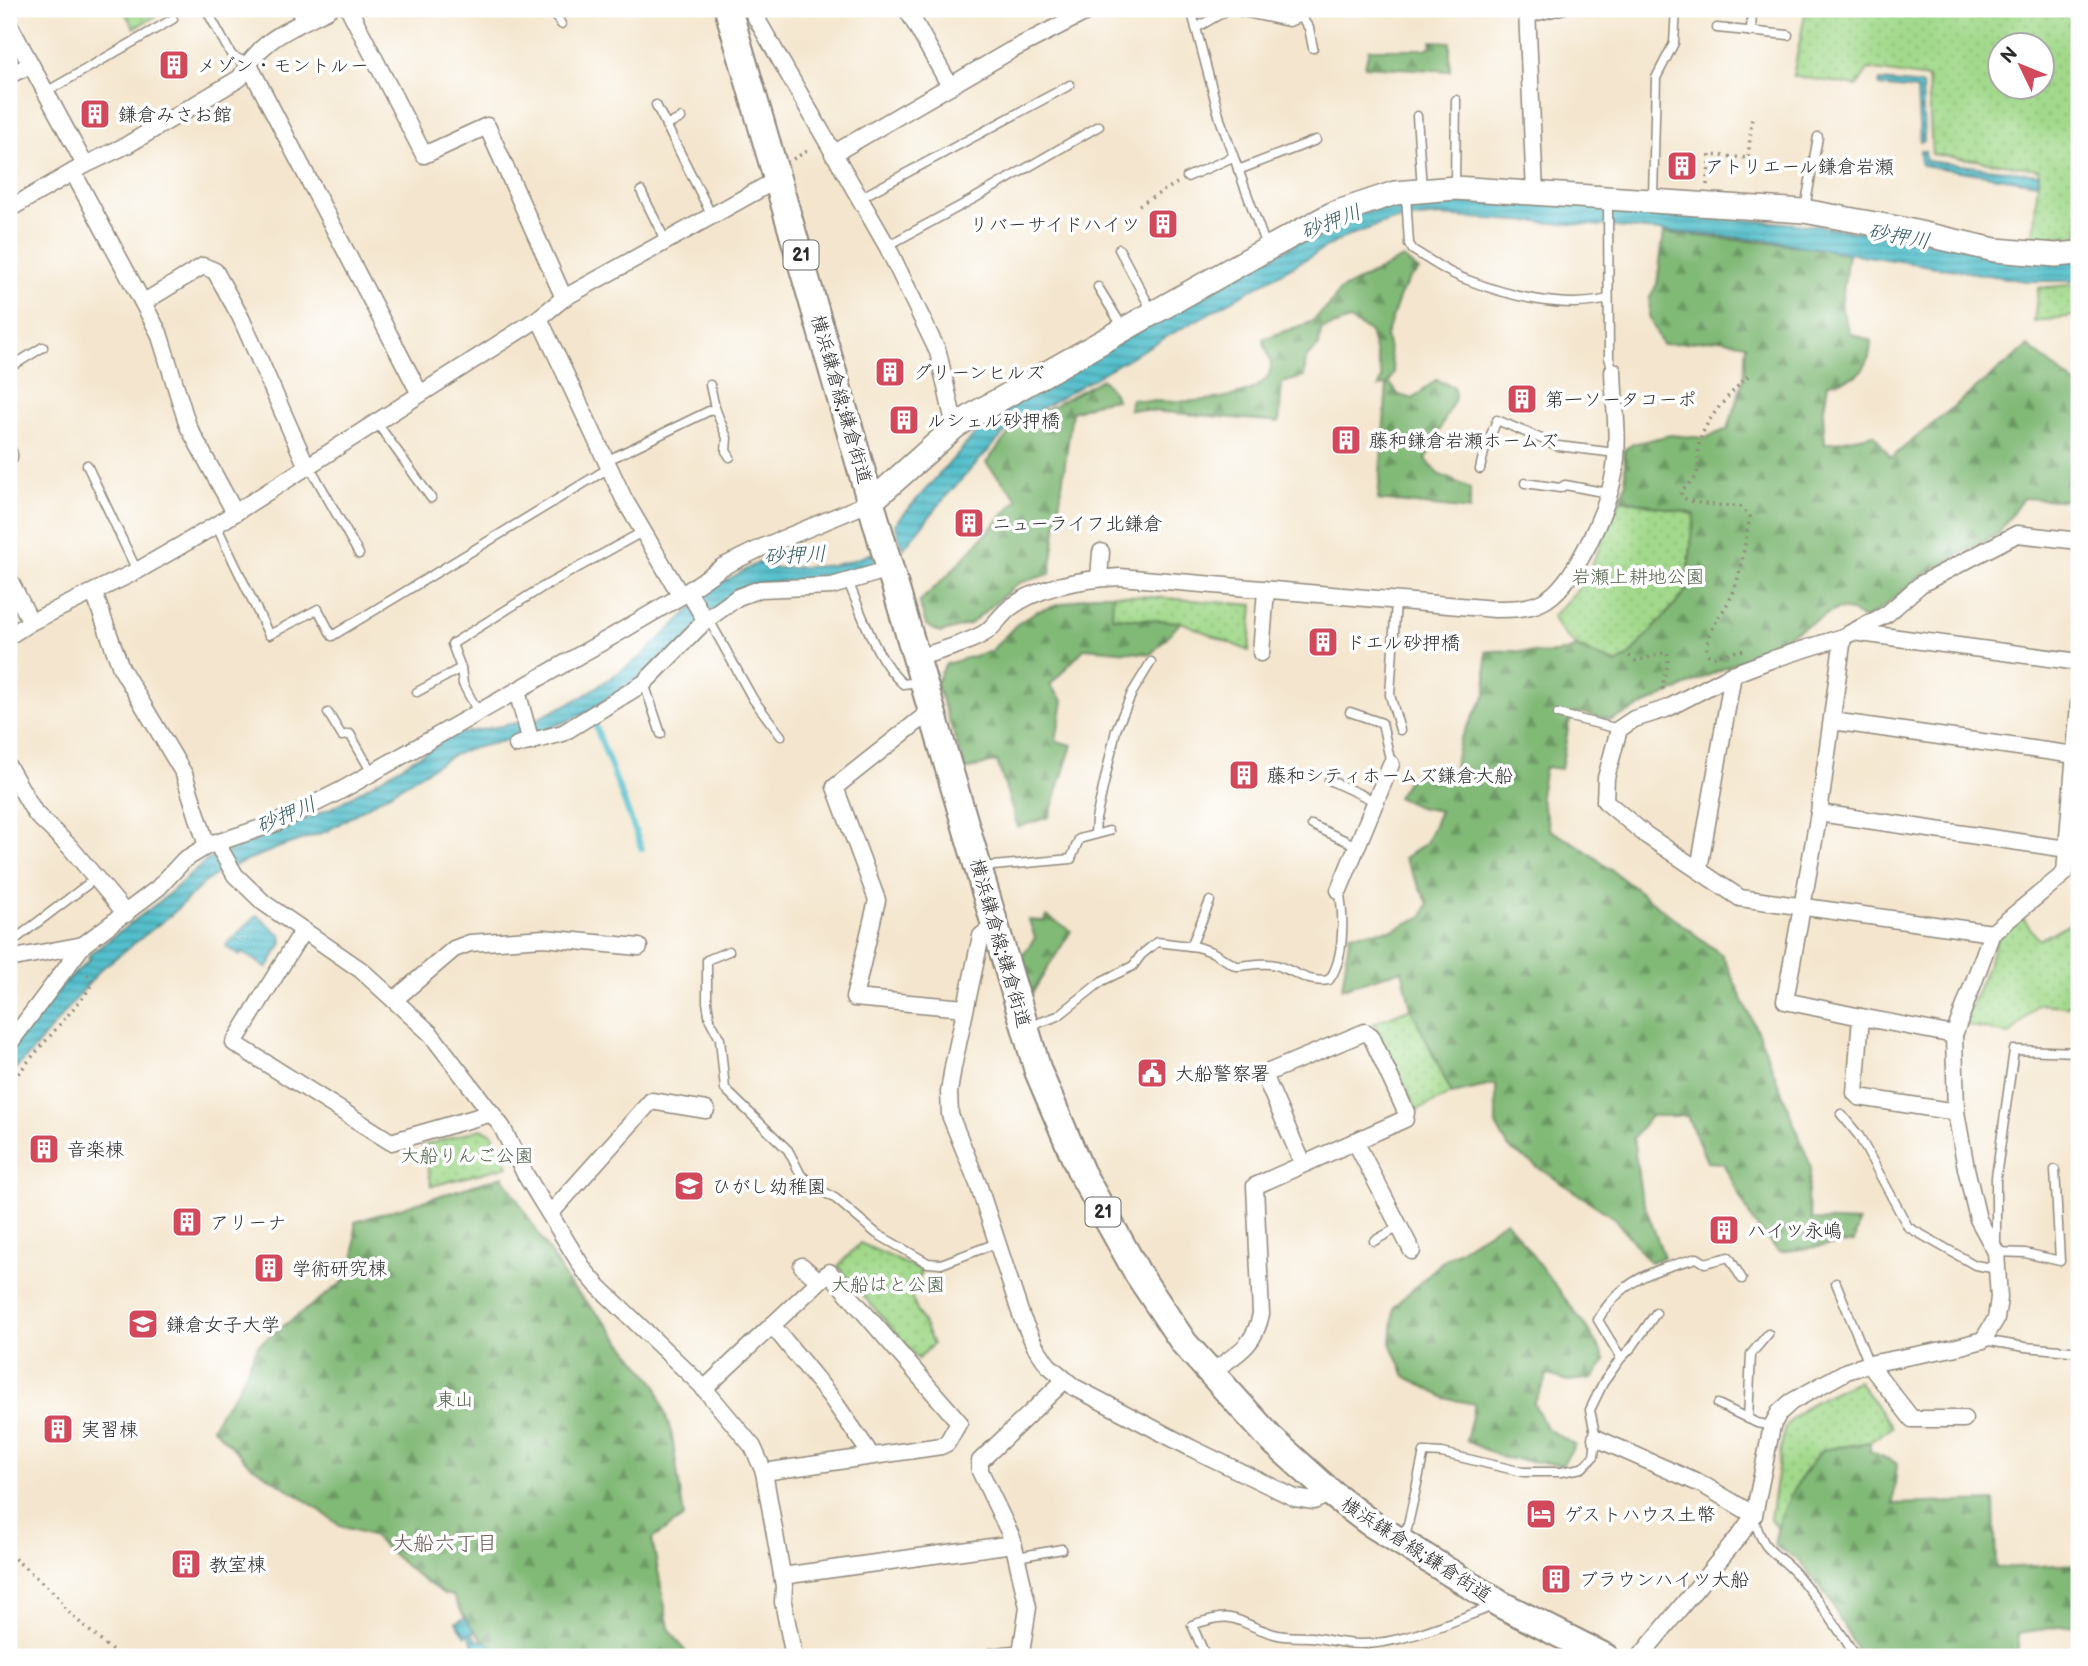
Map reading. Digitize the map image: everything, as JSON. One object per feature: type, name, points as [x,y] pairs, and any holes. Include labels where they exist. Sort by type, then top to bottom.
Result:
[{"type":"main road","name":"横浜鎌倉線;鎌倉街道","points":[[728,9],[783,170],[889,566],[1038,1070],[1081,1172],[1138,1274],[1184,1343],[1271,1440],[1331,1493],[1404,1545],[1500,1604],[1605,1657]]},
{"type":"street","points":[[9,209],[127,145],[240,78],[248,63],[267,41],[298,16],[329,9]]},
{"type":"street","points":[[349,9],[424,155],[487,126],[564,298]]},
{"type":"street","points":[[751,9],[887,246],[938,352],[955,427]]},
{"type":"street","points":[[907,9],[950,86]]},
{"type":"street","points":[[829,148],[1092,9]]},
{"type":"street","points":[[1527,14],[1535,194]]},
{"type":"street","points":[[9,24],[46,92],[79,169],[159,333],[188,426],[234,513]]},
{"type":"street","points":[[248,63],[420,394]]},
{"type":"street","points":[[9,75],[31,65]]},
{"type":"street","points":[[9,636],[31,622],[137,571],[216,525],[539,318],[564,298],[783,170]]},
{"type":"street","points":[[9,1044],[83,946],[158,888],[184,860],[214,845],[276,823],[372,773],[684,594],[722,567],[871,502],[955,427],[1124,329],[1342,209],[1411,193],[1455,188],[1608,202],[1653,201],[1804,211],[1995,250],[2056,255],[2079,253]]},
{"type":"street","points":[[144,302],[202,266],[215,271],[241,318],[308,466]]},
{"type":"street","points":[[539,318],[624,499],[684,594],[707,619]]},
{"type":"street","points":[[920,670],[988,632],[1011,607],[1039,593],[1099,578],[1120,577],[1494,609],[1519,608],[1541,603],[1555,594],[1574,571],[1614,474],[1616,453],[1613,371]]},
{"type":"street","points":[[1992,933],[1740,898],[1646,835],[1605,801],[1606,778],[1619,729],[1634,719],[1666,709],[1734,674],[1848,634],[1887,614],[1921,584],[2017,534],[2079,541]]},
{"type":"street","points":[[1099,578],[1101,552]]},
{"type":"street","points":[[517,691],[524,716],[527,743],[563,733],[644,683],[707,619],[738,597],[760,589],[832,586],[889,566]]},
{"type":"street","points":[[9,579],[31,622]]},
{"type":"street","points":[[1261,653],[1266,590]]},
{"type":"street","points":[[94,593],[121,668],[184,774],[214,845],[233,872],[264,903],[302,932],[361,970],[430,1033],[502,1127],[525,1174],[584,1270],[704,1389],[754,1447],[764,1472],[794,1657]]},
{"type":"street","points":[[1848,634],[2079,662]]},
{"type":"street","points":[[1848,634],[1785,1001],[1954,1035]]},
{"type":"street","points":[[1699,869],[1734,674]]},
{"type":"street","points":[[1640,1657],[1754,1515],[1772,1426],[1779,1413],[1791,1402],[1847,1371],[1983,1340],[1996,1319],[1999,1298],[1997,1261],[1978,1219],[1956,1112],[1954,1035],[1992,933],[2072,874],[2067,849],[2079,704]]},
{"type":"street","points":[[932,710],[835,787],[877,900],[855,998],[965,1008]]},
{"type":"street","points":[[1832,721],[2075,755]]},
{"type":"street","points":[[1339,890],[1391,764]]},
{"type":"street","points":[[9,768],[35,813],[70,847],[126,914]]},
{"type":"street","points":[[1819,813],[2067,849]]},
{"type":"street","points":[[996,924],[981,936],[949,1092],[950,1115],[978,1184],[1028,1333],[1048,1365],[1074,1387],[1295,1498],[1314,1501],[1331,1493]]},
{"type":"street","points":[[302,932],[234,1043],[391,1142],[492,1113]]},
{"type":"street","points":[[394,1000],[454,949],[470,943],[544,938],[639,947]]},
{"type":"street","points":[[9,959],[83,946]]},
{"type":"street","points":[[1861,1017],[1855,1093],[1858,1097],[1956,1112]]},
{"type":"street","points":[[1209,1374],[1246,1347],[1257,1334],[1261,1314],[1255,1186],[1405,1119],[1406,1112],[1371,1036],[1365,1031],[1269,1072],[1265,1077],[1303,1164]]},
{"type":"street","points":[[550,1214],[651,1101],[706,1110]]},
{"type":"street","points":[[1354,1141],[1412,1251]]},
{"type":"street","points":[[802,1266],[819,1281]]},
{"type":"street","points":[[704,1389],[829,1272],[958,1422],[947,1443],[941,1446],[764,1472]]},
{"type":"street","points":[[772,1325],[830,1396],[867,1449],[869,1456]]},
{"type":"street","points":[[1869,1364],[1912,1419],[1964,1419]]},
{"type":"street","points":[[991,1657],[1021,1653],[1028,1607],[1015,1551],[980,1471],[980,1461],[1065,1380]]},
{"type":"street","points":[[1596,1438],[1705,1486],[1754,1515]]},
{"type":"street","points":[[782,1576],[1015,1551]]},
{"type":"lane","points":[[206,9],[232,56],[248,63]]},
{"type":"lane","points":[[552,9],[561,24]]},
{"type":"lane","points":[[1191,9],[1233,157],[1267,249]]},
{"type":"lane","points":[[1196,28],[1229,9],[1257,12],[1289,22],[1301,17],[1306,9]]},
{"type":"lane","points":[[1527,14],[1565,9]]},
{"type":"lane","points":[[1653,201],[1656,78],[1674,43],[1676,9]]},
{"type":"lane","points":[[1751,32],[1752,9]]},
{"type":"lane","points":[[1301,17],[1309,28],[1313,48]]},
{"type":"lane","points":[[46,92],[173,19]]},
{"type":"lane","points":[[1717,28],[1788,35]]},
{"type":"lane","points":[[860,198],[1070,85]]},
{"type":"lane","points":[[1455,100],[1455,188]]},
{"type":"lane","points":[[656,106],[711,214]]},
{"type":"lane","points":[[1417,116],[1408,228],[1409,244],[1413,250],[1464,279],[1559,304],[1592,303],[1608,299]]},
{"type":"lane","points":[[666,126],[681,118]]},
{"type":"lane","points":[[887,246],[1099,127]]},
{"type":"lane","points":[[1804,211],[1818,137]]},
{"type":"lane","points":[[1238,170],[1316,140]]},
{"type":"lane","points":[[1187,177],[1233,157]]},
{"type":"lane","points":[[1814,161],[1832,164]]},
{"type":"lane","points":[[641,191],[665,240]]},
{"type":"lane","points":[[1608,202],[1609,358],[1613,371]]},
{"type":"lane","points":[[1119,249],[1153,313]]},
{"type":"lane","points":[[1098,287],[1124,329]]},
{"type":"lane","points":[[9,368],[43,347]]},
{"type":"lane","points":[[710,385],[715,408],[727,438],[726,451],[730,457]]},
{"type":"lane","points":[[216,525],[269,635],[318,609],[332,635],[608,465],[715,408]]},
{"type":"lane","points":[[1480,470],[1497,420],[1558,446],[1616,453]]},
{"type":"lane","points":[[377,422],[431,498]]},
{"type":"lane","points":[[87,465],[137,571]]},
{"type":"lane","points":[[308,466],[359,554]]},
{"type":"lane","points":[[1525,483],[1560,488],[1565,485],[1608,493]]},
{"type":"lane","points":[[478,712],[463,684],[461,668],[452,644],[541,589],[644,531]]},
{"type":"lane","points":[[848,582],[883,660],[894,676],[903,684],[920,670]]},
{"type":"lane","points":[[1396,601],[1390,695],[1400,730]]},
{"type":"lane","points":[[707,619],[753,699],[781,736]]},
{"type":"lane","points":[[1095,833],[1116,730],[1132,693],[1150,662]]},
{"type":"lane","points":[[417,692],[461,668]]},
{"type":"lane","points":[[644,683],[661,734]]},
{"type":"lane","points":[[1350,712],[1382,723],[1391,764]]},
{"type":"lane","points":[[328,713],[342,736],[350,734],[372,773]]},
{"type":"lane","points":[[1558,714],[1619,729]]},
{"type":"lane","points":[[1329,780],[1377,802]]},
{"type":"lane","points":[[1312,825],[1357,846]]},
{"type":"lane","points":[[979,867],[1071,859],[1079,839],[1110,831]]},
{"type":"lane","points":[[9,944],[96,878]]},
{"type":"lane","points":[[1025,1027],[1058,1016],[1102,981],[1133,966],[1141,955],[1157,942],[1191,946],[1212,952],[1236,966],[1260,962],[1276,965],[1317,982],[1329,980],[1335,973],[1343,930],[1339,890]]},
{"type":"lane","points":[[1191,946],[1210,901]]},
{"type":"lane","points":[[729,951],[707,960],[707,1002],[710,1020],[720,1039],[724,1089],[788,1150],[801,1175],[836,1199],[877,1234],[928,1263],[941,1264],[997,1244]]},
{"type":"lane","points":[[1997,1261],[1996,1177],[2014,1050],[2079,1052]]},
{"type":"lane","points":[[1841,1114],[1859,1136],[1908,1227],[1975,1265],[2025,1253],[2060,1261],[2055,1170]]},
{"type":"lane","points":[[1374,1241],[1399,1227]]},
{"type":"lane","points":[[1620,1358],[1598,1320],[1619,1291],[1634,1281],[1661,1269],[1698,1258],[1705,1263],[1729,1257],[1742,1279]]},
{"type":"lane","points":[[1836,1283],[1869,1364]]},
{"type":"lane","points":[[1404,1545],[1424,1452],[1442,1453],[1523,1472],[1561,1472],[1582,1468],[1594,1456],[1596,1438],[1590,1410],[1620,1358],[1632,1347],[1656,1313]]},
{"type":"lane","points":[[1748,1419],[1751,1354],[1768,1334]]},
{"type":"lane","points":[[1983,1340],[2071,1351]]},
{"type":"lane","points":[[1718,1404],[1748,1419],[1772,1426]]},
{"type":"lane","points":[[1754,1515],[1760,1537],[1771,1553],[1798,1576],[1856,1657]]},
{"type":"lane","points":[[1015,1551],[1062,1549]]},
{"type":"lane","points":[[1206,1657],[1192,1625],[1217,1617],[1228,1616],[1242,1620],[1286,1637],[1310,1637],[1360,1644],[1403,1637],[1500,1604]]},
{"type":"path","points":[[1706,205],[1710,155],[1748,159],[1752,118]]},
{"type":"path","points":[[783,170],[829,148]]},
{"type":"path","points":[[1139,205],[1187,177]]},
{"type":"path","points":[[1750,374],[1732,392],[1703,433],[1698,443],[1697,474],[1694,480],[1684,486],[1681,493],[1682,497],[1703,504],[1741,507],[1750,517],[1733,595],[1711,632],[1707,654],[1712,657],[1736,650],[1749,650],[1762,653],[1770,660]]},
{"type":"path","points":[[1629,656],[1636,661],[1667,652],[1670,660],[1662,684],[1666,709]]},
{"type":"path","points":[[9,1084],[93,982],[82,968]]},
{"type":"path","points":[[9,1554],[59,1597],[66,1610],[120,1657]]},
{"type":"green space","points":[[123,9],[169,9],[134,28]]},
{"type":"green space","points":[[1806,9],[2079,9],[2079,236],[2033,236],[2039,169],[1932,154],[1928,78],[1868,69],[1857,86],[1793,76]]},
{"type":"green space","points":[[1431,41],[1450,42],[1450,71],[1365,66],[1369,49],[1425,49],[1432,46]]},
{"type":"green space","points":[[1664,233],[1848,253],[1841,307],[1850,333],[1871,341],[1870,352],[1865,367],[1860,372],[1847,379],[1828,383],[1823,414],[1825,444],[1874,434],[1891,458],[2028,346],[2079,387],[2079,501],[2023,498],[1998,534],[1919,577],[1880,610],[1863,619],[1852,611],[1837,609],[1744,659],[1612,720],[1577,712],[1569,723],[1561,769],[1545,767],[1540,795],[1550,830],[1581,847],[1722,955],[1762,1042],[1811,1167],[1807,1199],[1812,1220],[1859,1222],[1854,1242],[1779,1252],[1754,1224],[1723,1163],[1707,1162],[1687,1116],[1651,1116],[1633,1138],[1641,1195],[1664,1257],[1650,1262],[1614,1218],[1509,1148],[1496,1125],[1496,1084],[1452,1094],[1411,1008],[1402,970],[1342,988],[1350,934],[1392,930],[1423,916],[1428,903],[1404,858],[1426,843],[1440,811],[1418,807],[1397,797],[1411,775],[1453,773],[1460,739],[1486,694],[1486,652],[1543,654],[1576,647],[1617,664],[1629,656],[1685,593],[1695,514],[1621,499],[1626,483],[1624,450],[1633,444],[1670,435],[1705,438],[1728,429],[1744,377],[1746,344],[1719,339],[1662,345],[1649,316],[1650,297],[1657,284]]},
{"type":"green space","points":[[1403,258],[1419,271],[1409,279],[1399,298],[1386,336],[1394,373],[1389,382],[1399,395],[1413,399],[1436,380],[1454,387],[1455,398],[1426,459],[1438,474],[1470,488],[1470,510],[1378,500],[1387,384],[1379,387],[1382,377],[1370,332],[1349,320],[1321,330],[1319,346],[1306,358],[1304,377],[1282,383],[1279,422],[1129,409],[1132,399],[1165,402],[1211,399],[1252,389],[1266,379],[1271,366],[1263,339],[1311,322],[1330,305],[1339,291]]},
{"type":"green space","points":[[2079,284],[2079,315],[2034,322],[2038,288]]},
{"type":"green space","points":[[1102,379],[1114,393],[1116,400],[1100,402],[1072,412],[1050,574],[1019,583],[970,624],[940,633],[926,625],[919,602],[948,575],[1018,499],[986,463],[1013,428]]},
{"type":"green space","name":"岩瀬上耕地公園","points":[[1621,499],[1695,514],[1685,593],[1629,656],[1617,664],[1572,642],[1552,617],[1583,584]]},
{"type":"green space","points":[[1096,594],[1113,594],[1112,617],[1181,622],[1151,654],[1085,648],[1050,685],[1063,701],[1056,741],[1072,745],[1049,817],[1018,827],[997,761],[966,770],[936,683],[946,664],[991,651],[1016,625],[1035,612]]},
{"type":"green space","points":[[1113,594],[1253,605],[1249,651],[1181,622],[1111,617]]},
{"type":"green space","points":[[1047,916],[1071,931],[1032,993],[1021,957],[1035,938],[1029,920],[1043,921]]},
{"type":"green space","points":[[2023,918],[2039,940],[2079,918],[2079,1007],[2038,1004],[2010,1035],[1964,1024],[1998,938]]},
{"type":"green space","points":[[1411,1008],[1452,1094],[1417,1110],[1374,1023]]},
{"type":"green space","name":"大船りんご公園","points":[[481,1129],[492,1133],[508,1166],[432,1186],[422,1146]]},
{"type":"green space","name":"東山","points":[[503,1176],[569,1284],[606,1323],[656,1384],[672,1436],[684,1517],[652,1539],[669,1628],[689,1657],[500,1657],[472,1629],[453,1596],[444,1594],[417,1576],[371,1535],[340,1526],[249,1464],[212,1427],[237,1391],[258,1345],[343,1282],[355,1258],[355,1222]]},
{"type":"green space","points":[[1506,1220],[1587,1328],[1606,1360],[1593,1378],[1569,1381],[1548,1375],[1534,1403],[1546,1428],[1575,1445],[1562,1465],[1504,1458],[1466,1441],[1475,1404],[1445,1398],[1405,1376],[1391,1343],[1394,1307],[1444,1260]]},
{"type":"green space","name":"大船はと公園","points":[[860,1243],[922,1271],[911,1297],[933,1344],[918,1359],[838,1266]]},
{"type":"green space","points":[[1858,1381],[1892,1427],[1870,1442],[1822,1450],[1802,1475],[1777,1528],[1770,1519],[1784,1430],[1807,1406]]},
{"type":"green space","points":[[1870,1442],[1870,1451],[1897,1463],[1893,1504],[1994,1501],[1996,1568],[2079,1564],[2079,1624],[2018,1633],[2018,1657],[1861,1657],[1828,1598],[1799,1560],[1774,1546],[1780,1519],[1791,1495],[1822,1450]]},
{"type":"water","points":[[1880,81],[1922,85],[1924,141],[1920,142],[1917,90],[1879,86]]},
{"type":"water","points":[[1920,151],[1925,151],[1926,161],[2039,174],[2037,183],[1921,165]]},
{"type":"water","name":"砂押川","points":[[1439,200],[1554,204],[1811,225],[2079,262],[2079,281],[2026,281],[1765,240],[1605,226],[1439,216],[1391,221],[1347,236],[1010,427],[947,495],[903,549],[895,524],[986,422],[1013,401],[1326,227],[1381,207]]},
{"type":"water","name":"砂押川","points":[[872,553],[876,566],[840,577],[761,583],[650,670],[586,713],[540,732],[453,755],[327,831],[219,872],[172,914],[100,970],[9,1075],[9,1050],[65,983],[90,959],[88,956],[164,898],[207,860],[332,808],[454,735],[537,719],[582,697],[641,657],[714,587],[760,562],[775,568],[824,566],[847,562]]},
{"type":"water","points":[[257,915],[281,935],[282,943],[267,968],[242,952],[239,955],[225,946]]},
{"type":"water","points":[[465,1618],[475,1631],[472,1633],[476,1640],[488,1642],[500,1657],[478,1657],[469,1634],[466,1636],[456,1622]]},
{"type":"waterway","points":[[590,718],[594,722],[642,849]]},
{"type":"place","name":"メゾン・モントルー","points":[[174,65]]},
{"type":"place","name":"鎌倉みさお館","points":[[95,114]]},
{"type":"place","name":"アトリエール鎌倉岩瀬","points":[[1682,166]]},
{"type":"place","name":"リバーサイドハイツ","points":[[1163,224]]},
{"type":"place","name":"グリーンヒルズ","points":[[890,372]]},
{"type":"place","name":"第一ソータコーポ","points":[[1522,399]]},
{"type":"place","name":"ルシェル砂押橋","points":[[904,420]]},
{"type":"place","name":"藤和鎌倉岩瀬ホームズ","points":[[1346,440]]},
{"type":"place","name":"ニューライフ北鎌倉","points":[[969,523]]},
{"type":"place","name":"ドエル砂押橋","points":[[1323,642]]},
{"type":"place","name":"藤和シティホームズ鎌倉大船","points":[[1244,775]]},
{"type":"place","name":"大船警察署","points":[[1152,1073]]},
{"type":"place","name":"音楽棟","points":[[44,1149]]},
{"type":"place","name":"ひがし幼稚園","points":[[689,1186]]},
{"type":"place","name":"アリーナ","points":[[187,1222]]},
{"type":"place","name":"ハイツ永嶋","points":[[1724,1230]]},
{"type":"place","name":"学術研究棟","points":[[269,1268]]},
{"type":"place","name":"鎌倉女子大学","points":[[143,1324]]},
{"type":"place","name":"実習棟","points":[[58,1429]]},
{"type":"place","name":"ゲストハウス土幣","points":[[1541,1514]]},
{"type":"place","name":"教室棟","points":[[186,1564]]},
{"type":"place","name":"ブラウンハイツ大船","points":[[1556,1579]]},
{"type":"district","name":"大船六丁目","points":[[445,1543]]}]
